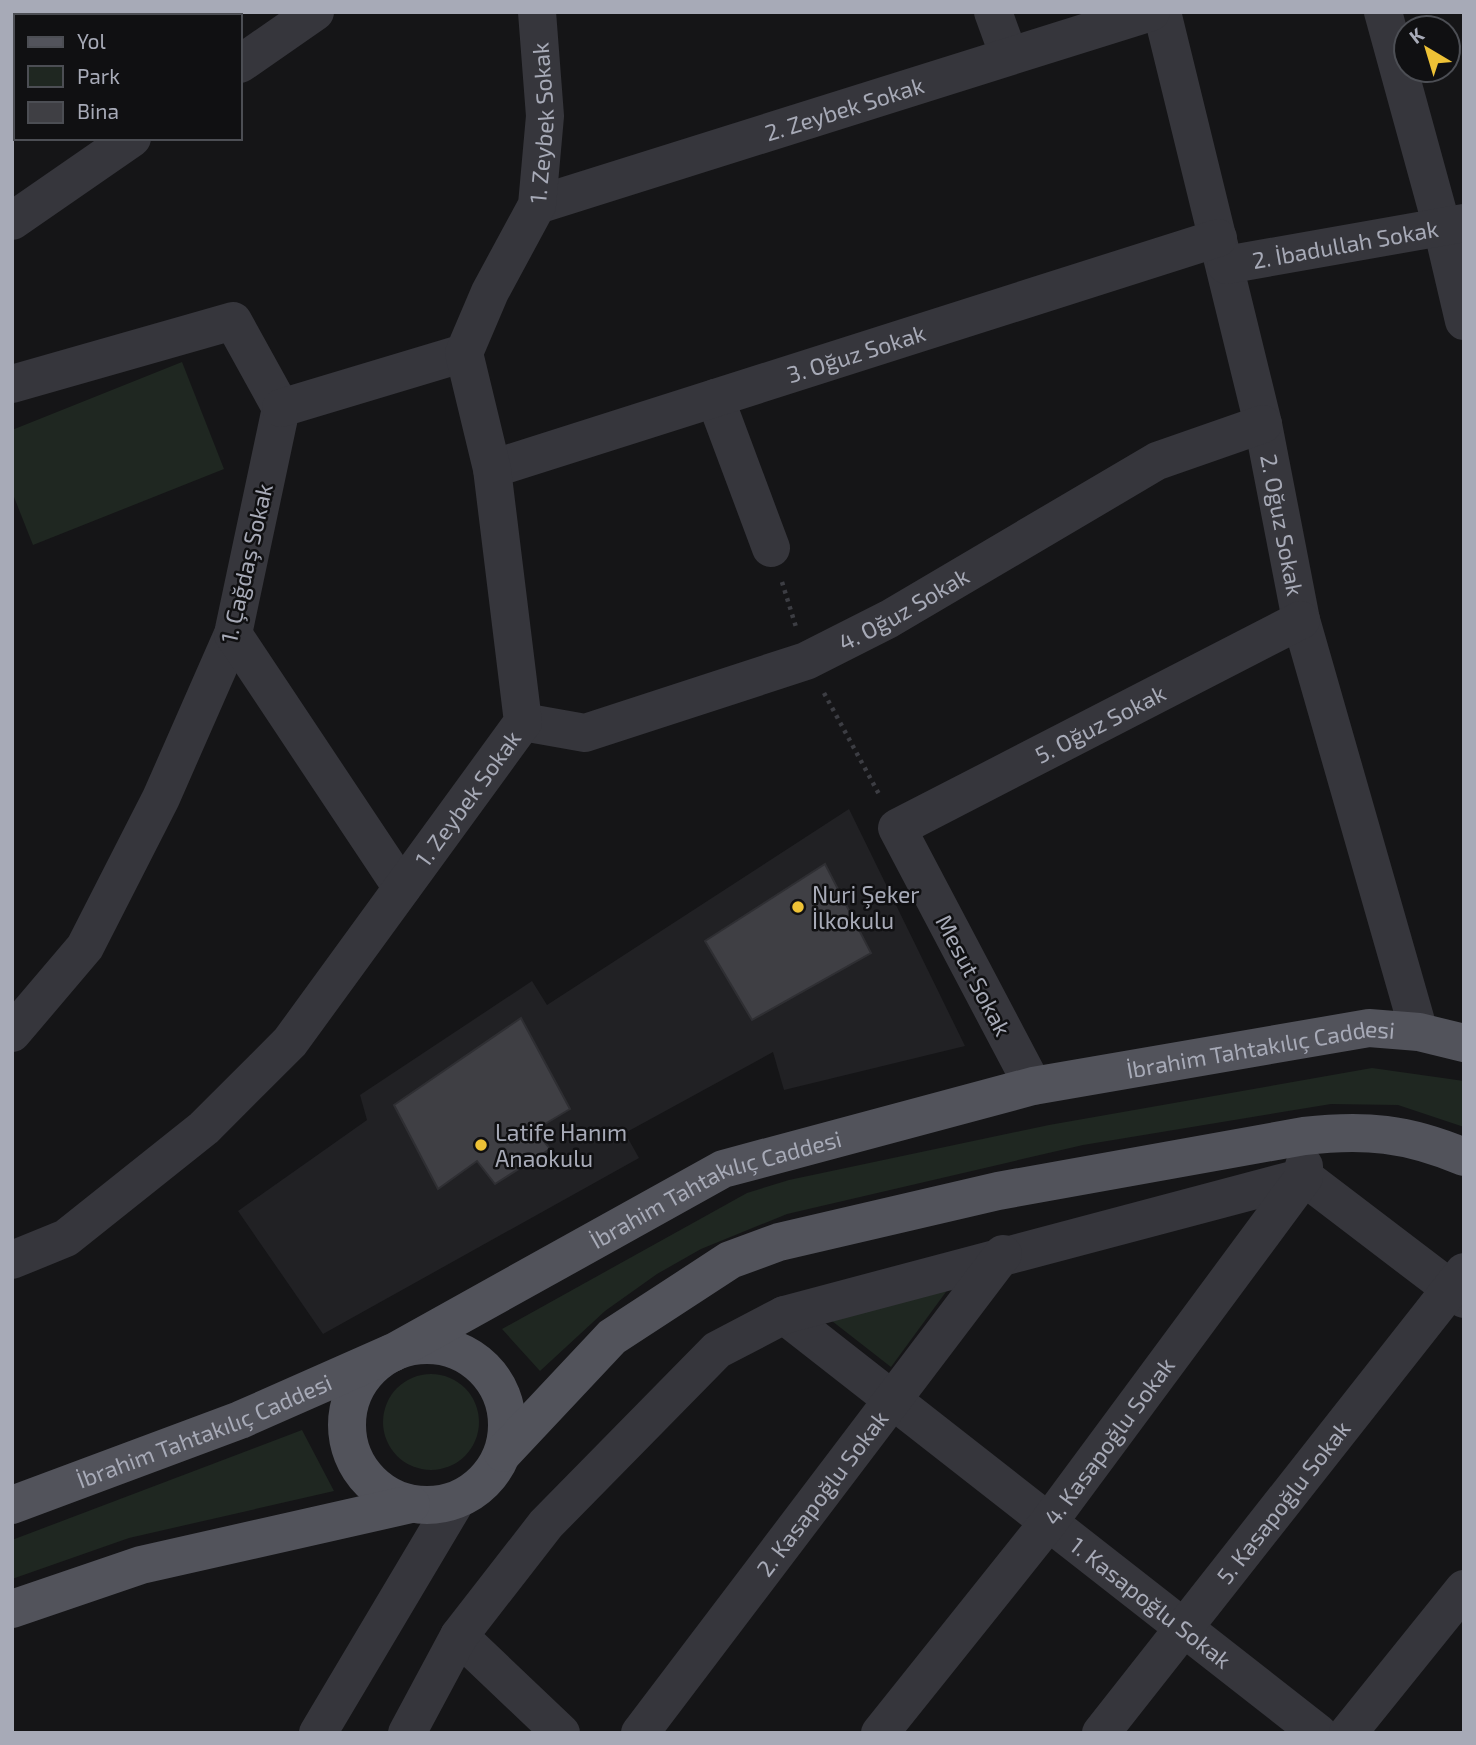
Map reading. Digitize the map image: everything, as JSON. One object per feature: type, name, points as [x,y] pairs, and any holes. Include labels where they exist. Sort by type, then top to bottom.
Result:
[{"type":"main road","name":"İbrahim Tahtakılıç Caddesi","points":[[12,1505],[240,1420],[394,1352],[723,1170],[1032,1086],[1369,1028],[1419,1031],[1464,1043]]},
{"type":"main road","points":[[503,1453],[612,1337],[730,1260],[779,1242],[998,1191],[1304,1136],[1345,1132],[1406,1136],[1464,1157]]},
{"type":"main road","points":[[421,1344],[448,1347],[474,1359],[494,1378],[505,1403],[508,1430],[503,1453],[493,1473],[476,1489],[456,1501],[433,1506],[411,1504],[390,1497],[372,1484],[358,1466],[348,1434],[350,1401],[360,1380],[375,1364],[394,1352],[421,1344]]},
{"type":"main road","points":[[12,1609],[141,1566],[411,1504]]},
{"type":"street","points":[[242,63],[315,12]]},
{"type":"street","name":"1. Zeybek Sokak","points":[[12,1260],[66,1238],[204,1128],[290,1042],[523,722],[492,469],[464,353],[490,292],[537,205],[545,116],[537,12]]},
{"type":"street","points":[[993,12],[1009,57]]},
{"type":"street","name":"2. Zeybek Sokak","points":[[537,205],[1151,12]]},
{"type":"street","name":"2. Oğuz Sokak","points":[[1162,12],[1263,424],[1301,620],[1419,1031]]},
{"type":"street","points":[[1383,12],[1453,225],[1464,321]]},
{"type":"street","points":[[12,221],[129,140]]},
{"type":"street","name":"2. İbadullah Sokak","points":[[1222,252],[1453,225]]},
{"type":"street","name":"3. Oğuz Sokak","points":[[492,469],[715,398],[1222,252]]},
{"type":"street","points":[[12,384],[233,321],[282,408],[464,353]]},
{"type":"street","points":[[715,398],[771,548]]},
{"type":"street","name":"1. Çağdaş Sokak","points":[[12,1033],[85,947],[161,798],[233,634],[282,408]]},
{"type":"street","name":"4. Oğuz Sokak","points":[[523,722],[585,733],[806,661],[889,619],[1157,461],[1263,424]]},
{"type":"street","name":"5. Oğuz Sokak","points":[[897,828],[1301,620]]},
{"type":"street","points":[[233,634],[402,888]]},
{"type":"street","name":"Mesut Sokak","points":[[897,828],[1032,1086]]},
{"type":"street","points":[[1304,1136],[1304,1177]]},
{"type":"street","points":[[407,1733],[459,1636],[546,1524],[717,1350],[784,1315],[1003,1254],[1304,1177],[1460,1287]]},
{"type":"street","name":"4. Kasapoğlu Sokak","points":[[880,1733],[1048,1523],[1304,1177]]},
{"type":"street","name":"2. Kasapoğlu Sokak","points":[[640,1733],[1003,1254]]},
{"type":"street","name":"5. Kasapoğlu Sokak","points":[[1101,1733],[1460,1287]]},
{"type":"street","name":"1. Kasapoğlu Sokak","points":[[784,1315],[1318,1733]]},
{"type":"street","points":[[318,1733],[456,1501]]},
{"type":"street","points":[[1348,1733],[1464,1589]]},
{"type":"street","points":[[459,1636],[561,1733]]},
{"type":"shaded area","points":[[849,809],[965,1046],[784,1090],[773,1052],[625,1133],[639,1158],[323,1334],[238,1211],[367,1120],[360,1095],[532,981],[547,1005]]},
{"type":"green space","points":[[182,362],[224,469],[33,545],[12,492],[12,430]]},
{"type":"green space","points":[[1372,1068],[1464,1081],[1464,1127],[1398,1105],[1331,1104],[1083,1145],[787,1214],[701,1249],[657,1274],[605,1311],[540,1371],[502,1329],[747,1193],[789,1180],[1049,1125]]},
{"type":"green space","points":[[951,1285],[891,1367],[832,1321]]},
{"type":"green space","points":[[431,1374],[449,1377],[465,1388],[476,1404],[479,1422],[476,1440],[465,1456],[449,1467],[431,1470],[413,1467],[397,1456],[386,1440],[383,1422],[386,1404],[397,1388],[413,1377]]},
{"type":"green space","points":[[302,1430],[334,1491],[129,1538],[12,1579],[12,1540]]},
{"type":"building","points":[[825,864],[871,953],[752,1020],[705,941]]},
{"type":"building","points":[[521,1018],[570,1109],[535,1130],[550,1149],[495,1184],[477,1161],[438,1189],[394,1105]]},
{"type":"place","name":"Nuri Şeker İlkokulu","points":[[798,907]]},
{"type":"place","name":"Latife Hanım Anaokulu","points":[[481,1145]]}]
